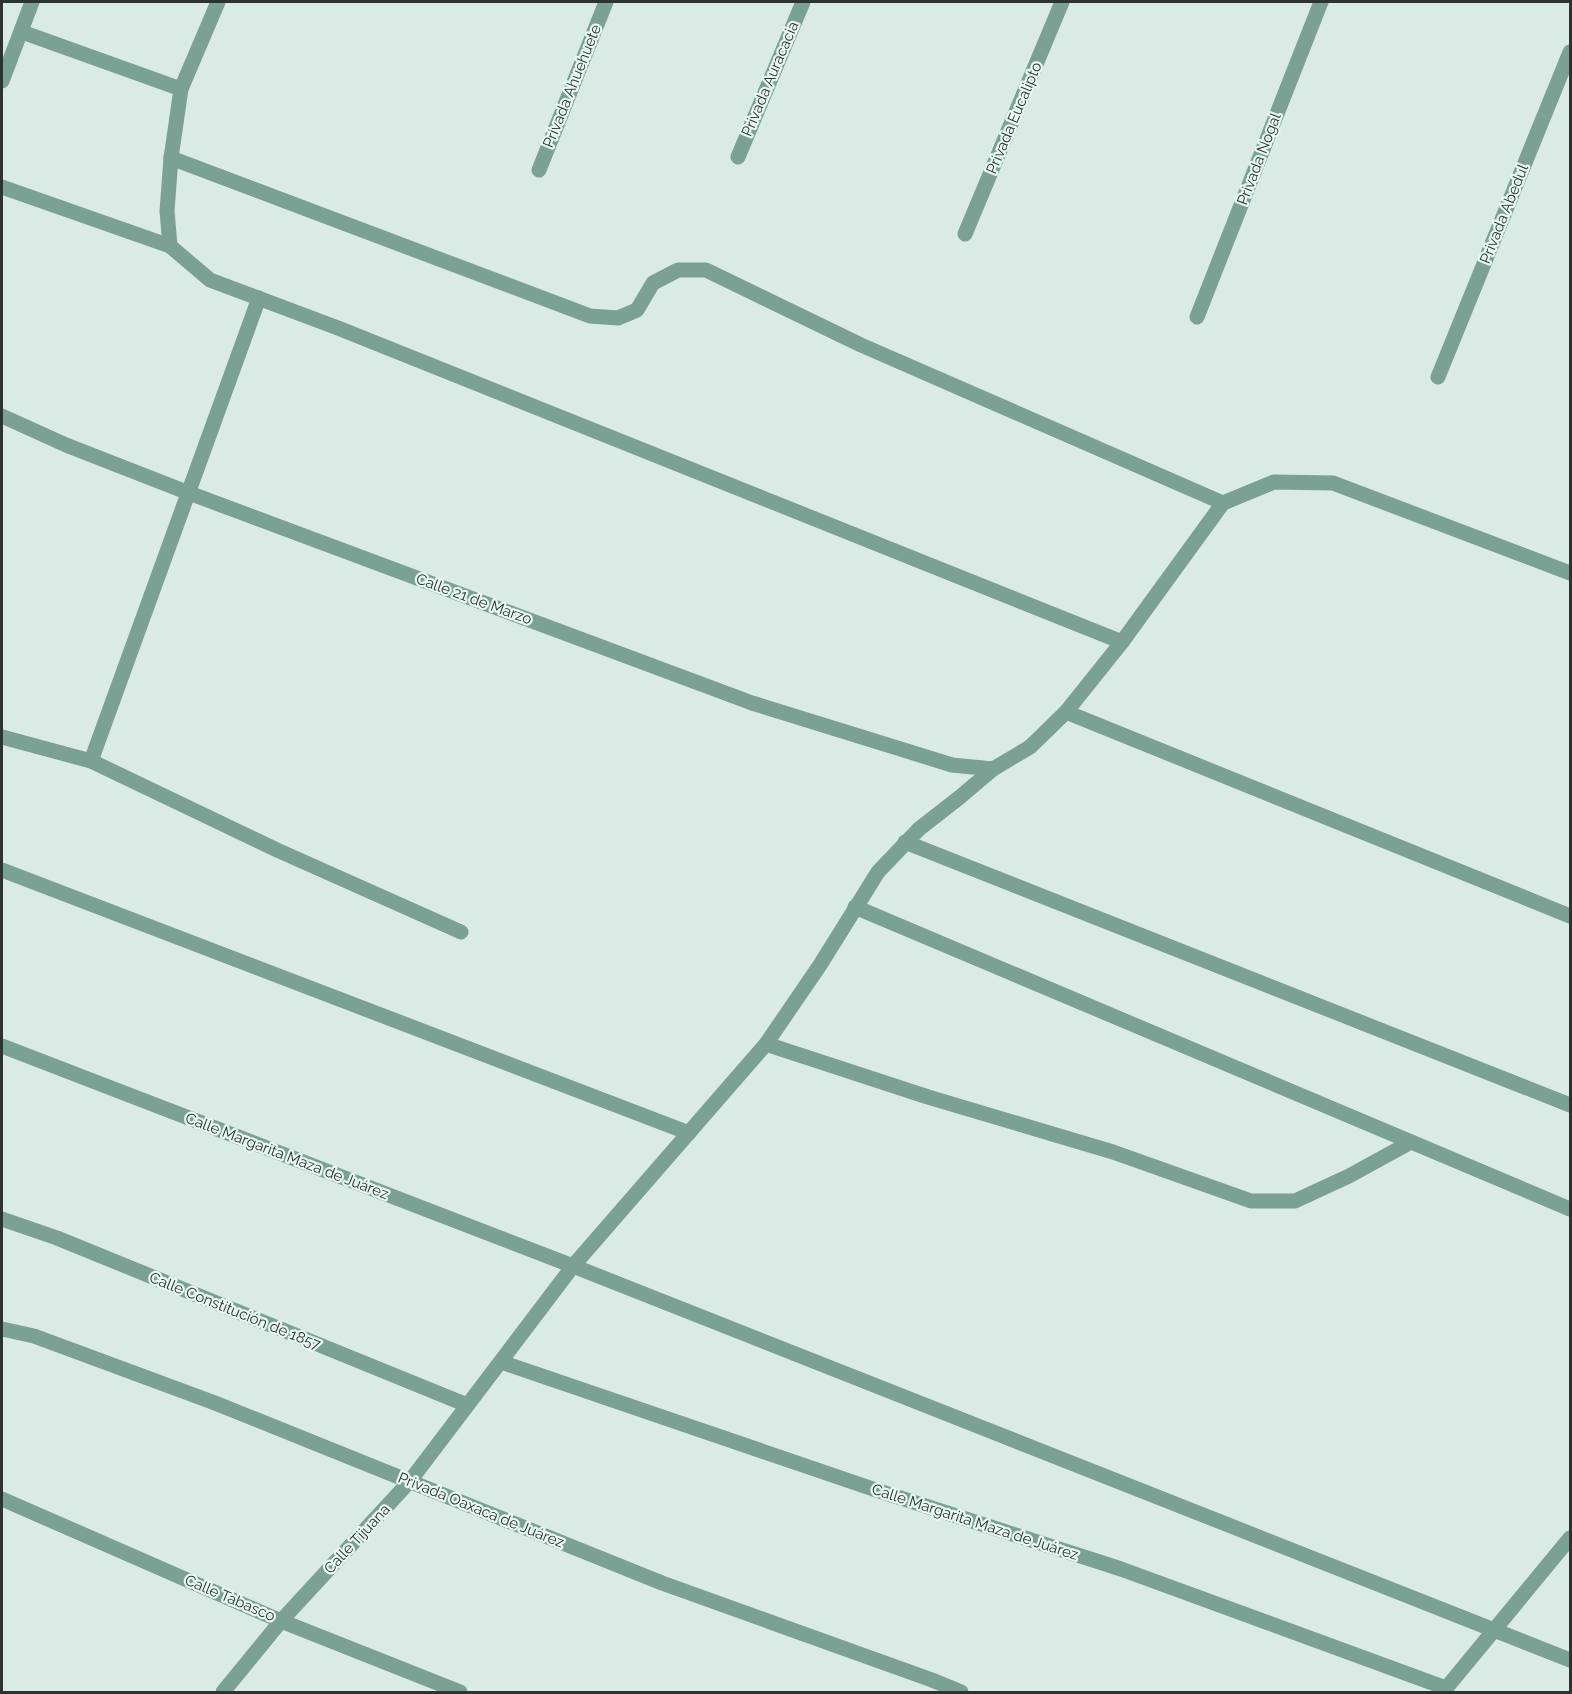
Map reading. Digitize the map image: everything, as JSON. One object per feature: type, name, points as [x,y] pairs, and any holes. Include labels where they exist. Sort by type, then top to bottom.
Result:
[{"type":"street","points":[[2,81],[32,2]]},
{"type":"street","points":[[170,246],[166,211],[181,89],[218,2]]},
{"type":"street","name":"Privada Ahuehuete","points":[[538,171],[606,2]]},
{"type":"street","name":"Privada Auracacia","points":[[738,157],[803,2]]},
{"type":"street","name":"Privada Eucalipto","points":[[965,234],[1062,2]]},
{"type":"street","name":"Privada Nogal","points":[[1197,317],[1321,2]]},
{"type":"street","points":[[22,32],[181,89]]},
{"type":"street","name":"Privada Abedul","points":[[1438,377],[1570,52]]},
{"type":"street","points":[[171,158],[590,316],[618,318],[637,310],[653,283],[678,270],[706,270],[861,345],[1223,503],[1274,482],[1333,483],[1570,573]]},
{"type":"street","points":[[2,187],[170,246],[210,280],[1122,642]]},
{"type":"street","points":[[92,761],[259,298]]},
{"type":"street","name":"Calle 21 de Marzo","points":[[2,416],[66,445],[189,493],[752,703],[952,765],[993,769]]},
{"type":"street","name":"Calle Tijuana","points":[[223,1692],[281,1621],[411,1481],[466,1405],[573,1266],[766,1044],[820,965],[878,872],[905,842],[993,769],[1030,747],[1066,712],[1122,642],[1223,503]]},
{"type":"street","points":[[1066,712],[1570,916]]},
{"type":"street","points":[[2,737],[92,761],[277,850],[461,932]]},
{"type":"street","points":[[905,842],[1570,1105]]},
{"type":"street","points":[[2,870],[688,1134]]},
{"type":"street","points":[[855,907],[1570,1209]]},
{"type":"street","points":[[766,1044],[928,1097],[1113,1152],[1251,1201],[1294,1201],[1349,1176],[1411,1142]]},
{"type":"street","name":"Calle Margarita Maza de Juárez","points":[[2,1046],[573,1266],[1570,1660]]},
{"type":"street","name":"Calle Constitución de 1857","points":[[2,1219],[57,1238],[466,1405]]},
{"type":"street","name":"Privada Oaxaca de Juárez","points":[[2,1329],[34,1336],[215,1403],[663,1583],[961,1692]]},
{"type":"street","name":"Calle Margarita Maza de Juárez","points":[[501,1362],[876,1490],[1121,1569],[1445,1690]]},
{"type":"street","name":"Calle Tabasco","points":[[2,1499],[281,1621],[460,1692]]},
{"type":"street","points":[[1445,1690],[1570,1538]]}]
